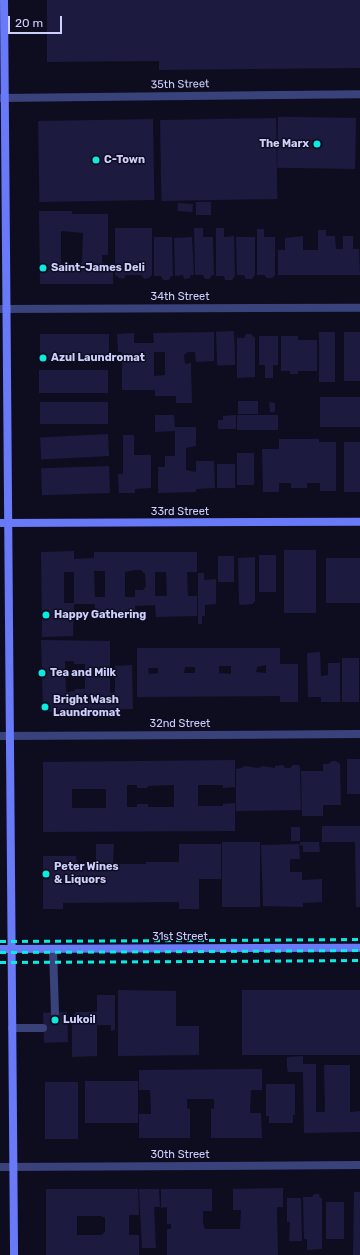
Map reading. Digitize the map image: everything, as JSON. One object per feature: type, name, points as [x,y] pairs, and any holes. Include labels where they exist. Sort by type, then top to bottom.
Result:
[{"type":"street","points":[[4,0],[2,98],[4,523],[10,736],[14,1255]]},
{"type":"street","name":"35th Street","points":[[2,98],[360,94]]},
{"type":"street","name":"34th Street","points":[[3,309],[360,308]]},
{"type":"street","name":"33rd Street","points":[[4,523],[360,522]]},
{"type":"street","name":"32nd Street","points":[[0,736],[360,734]]},
{"type":"street","name":"31st Street","points":[[0,949],[360,948]]},
{"type":"street","points":[[53,949],[55,1013]]},
{"type":"street","points":[[12,1028],[43,1028]]},
{"type":"street","name":"30th Street","points":[[0,1167],[360,1165]]},
{"type":"building","points":[[47,0],[360,0],[360,68],[159,70],[159,61],[47,62]]},
{"type":"building","name":"The Marx","points":[[278,117],[356,118],[355,169],[277,168]]},
{"type":"building","points":[[276,118],[277,199],[161,201],[160,120]]},
{"type":"building","name":"C-Town","points":[[153,119],[154,200],[39,202],[38,121]]},
{"type":"building","points":[[196,202],[211,202],[211,215],[196,215]]},
{"type":"building","points":[[178,203],[193,204],[192,212],[177,211]]},
{"type":"building","points":[[39,211],[72,211],[72,214],[108,214],[108,255],[102,255],[102,262],[105,265],[113,265],[113,284],[40,284]],"holes":[[[61,231],[83,233],[82,262],[80,264],[61,264]]]},
{"type":"building","points":[[115,228],[152,228],[152,275],[149,278],[144,279],[141,275],[126,275],[124,279],[115,275]]},
{"type":"building","points":[[194,228],[203,228],[203,237],[213,237],[214,275],[212,275],[210,279],[205,279],[203,275],[195,275]]},
{"type":"building","points":[[216,228],[224,228],[224,237],[234,236],[235,276],[232,280],[225,280],[224,276],[216,276]]},
{"type":"building","points":[[257,229],[264,229],[264,237],[275,237],[275,275],[272,278],[267,278],[264,275],[257,275]]},
{"type":"building","points":[[318,230],[326,230],[326,236],[335,236],[336,249],[343,249],[343,236],[353,236],[353,249],[359,249],[360,275],[278,275],[278,250],[285,250],[285,238],[303,236],[303,250],[318,250]]},
{"type":"building","points":[[154,237],[172,237],[173,276],[171,276],[169,280],[163,280],[161,276],[154,276]]},
{"type":"building","points":[[192,237],[194,275],[190,275],[190,278],[184,279],[183,275],[175,276],[174,238]]},
{"type":"building","points":[[236,237],[255,237],[255,275],[252,279],[246,279],[244,275],[237,275]]},
{"type":"building","points":[[234,331],[235,365],[217,366],[216,332]]},
{"type":"building","points":[[214,332],[214,361],[196,362],[195,352],[188,352],[184,355],[185,364],[191,363],[192,403],[176,403],[176,396],[155,396],[155,390],[122,390],[122,352],[118,352],[117,334],[134,333],[134,343],[154,343],[153,333]],"holes":[[[154,352],[165,352],[165,375],[154,376]]]},
{"type":"building","points":[[319,332],[335,332],[335,382],[319,382]]},
{"type":"building","points":[[344,332],[360,332],[360,381],[344,381]]},
{"type":"building","points":[[40,334],[109,334],[109,360],[40,360]]},
{"type":"building","points":[[246,334],[251,334],[255,338],[255,377],[237,378],[237,338],[244,338]]},
{"type":"building","points":[[259,336],[278,336],[278,365],[273,365],[273,378],[265,378],[265,365],[259,365]]},
{"type":"building","points":[[281,336],[298,336],[298,340],[317,340],[317,371],[298,371],[298,374],[290,374],[290,371],[281,371]]},
{"type":"building","points":[[39,370],[108,370],[108,393],[39,393]]},
{"type":"building","points":[[320,397],[360,397],[360,427],[320,427]]},
{"type":"building","points":[[238,401],[258,401],[258,414],[238,414]]},
{"type":"building","points":[[40,402],[108,402],[108,424],[40,424]]},
{"type":"building","points":[[269,402],[275,403],[275,412],[270,412]]},
{"type":"building","points":[[155,415],[174,415],[175,427],[196,427],[196,446],[186,448],[186,470],[196,472],[196,461],[214,461],[215,488],[196,489],[196,492],[158,493],[158,467],[165,467],[165,456],[175,456],[175,431],[155,432]]},
{"type":"building","points":[[236,415],[236,429],[218,429],[218,420],[223,420],[223,416]]},
{"type":"building","points":[[237,415],[278,415],[278,430],[237,430]]},
{"type":"building","points":[[108,434],[109,456],[41,460],[40,438]]},
{"type":"building","points":[[123,435],[134,435],[134,455],[151,455],[151,488],[135,489],[135,493],[119,493],[118,474],[123,474]]},
{"type":"building","points":[[279,439],[319,439],[319,442],[336,442],[336,491],[320,491],[320,483],[307,483],[307,488],[291,488],[291,483],[279,483],[279,492],[263,492],[262,449],[279,449]]},
{"type":"building","points":[[344,442],[360,442],[360,492],[344,492]]},
{"type":"building","points":[[237,453],[254,453],[254,485],[237,485]]},
{"type":"building","points":[[217,464],[235,464],[235,488],[217,488]]},
{"type":"building","points":[[109,466],[110,493],[42,495],[41,468]]},
{"type":"building","points":[[284,550],[316,550],[316,613],[284,613]]},
{"type":"building","points":[[74,551],[74,559],[94,558],[94,552],[197,552],[197,572],[187,572],[188,596],[197,596],[197,616],[156,617],[155,605],[135,606],[135,616],[95,617],[95,604],[74,604],[73,636],[42,637],[41,552]],"holes":[[[141,570],[145,574],[146,586],[143,590],[135,590],[135,597],[125,597],[125,572]],[[94,571],[105,571],[105,597],[95,597]],[[64,572],[74,572],[74,603],[64,603]],[[155,572],[166,572],[167,596],[155,596]]]},
{"type":"building","points":[[259,555],[276,555],[276,592],[259,592]]},
{"type":"building","points":[[218,556],[234,556],[234,582],[218,582]]},
{"type":"building","points":[[255,557],[255,602],[253,602],[253,604],[241,605],[239,603],[238,558]]},
{"type":"building","points":[[326,558],[360,558],[360,603],[326,603]]},
{"type":"building","points":[[198,573],[204,573],[204,580],[216,579],[216,604],[205,605],[205,616],[202,616],[202,624],[198,624]]},
{"type":"building","points":[[41,640],[110,641],[110,693],[115,692],[115,666],[132,665],[133,709],[43,712]],"holes":[[[65,661],[74,661],[74,664],[85,664],[85,689],[75,689],[75,691],[66,692]]]},
{"type":"building","points":[[137,648],[280,648],[280,664],[298,664],[298,702],[280,702],[280,696],[137,697]],"holes":[[[266,665],[266,673],[256,672],[257,667]],[[219,666],[231,666],[231,674],[219,673]],[[185,667],[195,667],[195,673],[184,673]],[[148,668],[158,668],[158,673],[149,674]]]},
{"type":"building","points":[[320,652],[321,676],[328,675],[328,663],[340,663],[340,702],[321,702],[321,697],[308,697],[307,653]]},
{"type":"building","points":[[342,658],[359,658],[359,702],[342,702]]},
{"type":"building","points":[[347,759],[360,759],[360,794],[347,794]]},
{"type":"building","points":[[235,760],[235,787],[223,788],[223,785],[198,785],[198,806],[223,806],[223,804],[235,803],[235,831],[43,832],[43,762]],"holes":[[[127,785],[137,785],[137,788],[174,785],[174,807],[148,807],[148,804],[137,804],[137,807],[127,807]],[[72,789],[106,789],[106,808],[72,808]]]},
{"type":"building","points":[[332,761],[336,761],[340,764],[341,805],[323,805],[323,816],[302,816],[301,771],[323,771],[323,764],[328,764]]},
{"type":"building","points":[[283,765],[285,768],[290,768],[293,765],[299,765],[301,810],[236,811],[236,769],[245,766],[275,768],[275,766]]},
{"type":"building","points":[[322,826],[360,826],[360,907],[356,907],[355,842],[322,842]]},
{"type":"building","points":[[291,827],[300,827],[300,841],[291,841]]},
{"type":"building","points":[[222,842],[260,842],[260,907],[222,907]]},
{"type":"building","points":[[300,842],[319,842],[320,852],[303,852],[303,845],[300,846]]},
{"type":"building","points":[[96,844],[114,844],[113,864],[146,864],[146,862],[179,862],[179,844],[221,844],[221,879],[199,879],[199,909],[179,909],[179,902],[63,903],[63,909],[43,909],[43,856],[76,856],[77,863],[96,863]]},
{"type":"building","points":[[299,844],[300,859],[290,859],[290,872],[302,872],[302,880],[322,879],[322,902],[303,903],[303,907],[263,906],[261,845]]},
{"type":"building","points":[[118,990],[176,991],[176,1026],[199,1026],[199,1055],[118,1056]]},
{"type":"building","points":[[242,990],[360,990],[360,1055],[242,1055]]},
{"type":"building","points":[[97,995],[115,995],[115,1030],[111,1031],[111,1025],[97,1025],[97,1056],[72,1057],[72,1017],[76,1012],[97,1012]]},
{"type":"building","name":"Lukoil","points":[[67,1012],[68,1042],[44,1043],[43,1013]]},
{"type":"building","points":[[303,1056],[303,1064],[316,1064],[316,1112],[325,1112],[324,1065],[350,1065],[350,1112],[360,1111],[360,1132],[304,1133],[303,1072],[288,1072],[287,1067],[287,1057]]},
{"type":"building","points":[[262,1069],[262,1090],[251,1090],[250,1113],[261,1113],[262,1138],[211,1138],[211,1108],[214,1109],[214,1099],[187,1099],[187,1108],[190,1109],[190,1138],[139,1138],[139,1114],[151,1114],[150,1090],[139,1090],[139,1070]]},
{"type":"building","points":[[85,1081],[138,1081],[138,1123],[85,1123]]},
{"type":"building","points":[[45,1082],[78,1082],[78,1139],[45,1139]]},
{"type":"building","points":[[266,1084],[295,1084],[295,1115],[293,1115],[293,1123],[269,1123],[269,1116],[266,1116]]},
{"type":"building","points":[[283,1188],[283,1207],[277,1207],[278,1255],[167,1255],[167,1229],[171,1229],[171,1224],[167,1224],[167,1207],[161,1208],[161,1189],[212,1189],[212,1211],[203,1211],[203,1223],[205,1229],[240,1229],[241,1210],[233,1210],[233,1189]]},
{"type":"building","points":[[46,1189],[138,1189],[139,1215],[129,1215],[129,1235],[139,1235],[139,1255],[46,1255]],"holes":[[[77,1216],[101,1216],[105,1218],[105,1232],[101,1235],[77,1235]]]},
{"type":"building","points":[[139,1189],[159,1189],[160,1207],[154,1207],[156,1248],[142,1248]]},
{"type":"building","points":[[354,1192],[360,1192],[360,1255],[353,1255]]},
{"type":"building","points":[[314,1194],[319,1194],[320,1198],[322,1198],[322,1249],[307,1250],[307,1239],[304,1239],[303,1197],[312,1197]]},
{"type":"building","points":[[287,1198],[301,1198],[302,1241],[289,1241],[290,1222],[287,1222]]},
{"type":"building","points":[[326,1202],[344,1202],[344,1239],[326,1239]]},
{"type":"railway","points":[[0,941],[360,939]]},
{"type":"railway","points":[[0,952],[360,950]]},
{"type":"railway","points":[[0,962],[360,960]]},
{"type":"place","name":"The Marx","points":[[317,144]]},
{"type":"place","name":"C-Town","points":[[96,160]]},
{"type":"place","name":"Saint-James Deli","points":[[43,268]]},
{"type":"place","name":"Azul Laundromat","points":[[43,358]]},
{"type":"place","name":"Happy Gathering","points":[[46,615]]},
{"type":"place","name":"Tea and Milk","points":[[42,673]]},
{"type":"place","name":"Bright Wash Laundromat","points":[[45,707]]},
{"type":"place","name":"Peter Wines & Liquors","points":[[46,874]]},
{"type":"place","name":"Lukoil","points":[[55,1020]]}]
